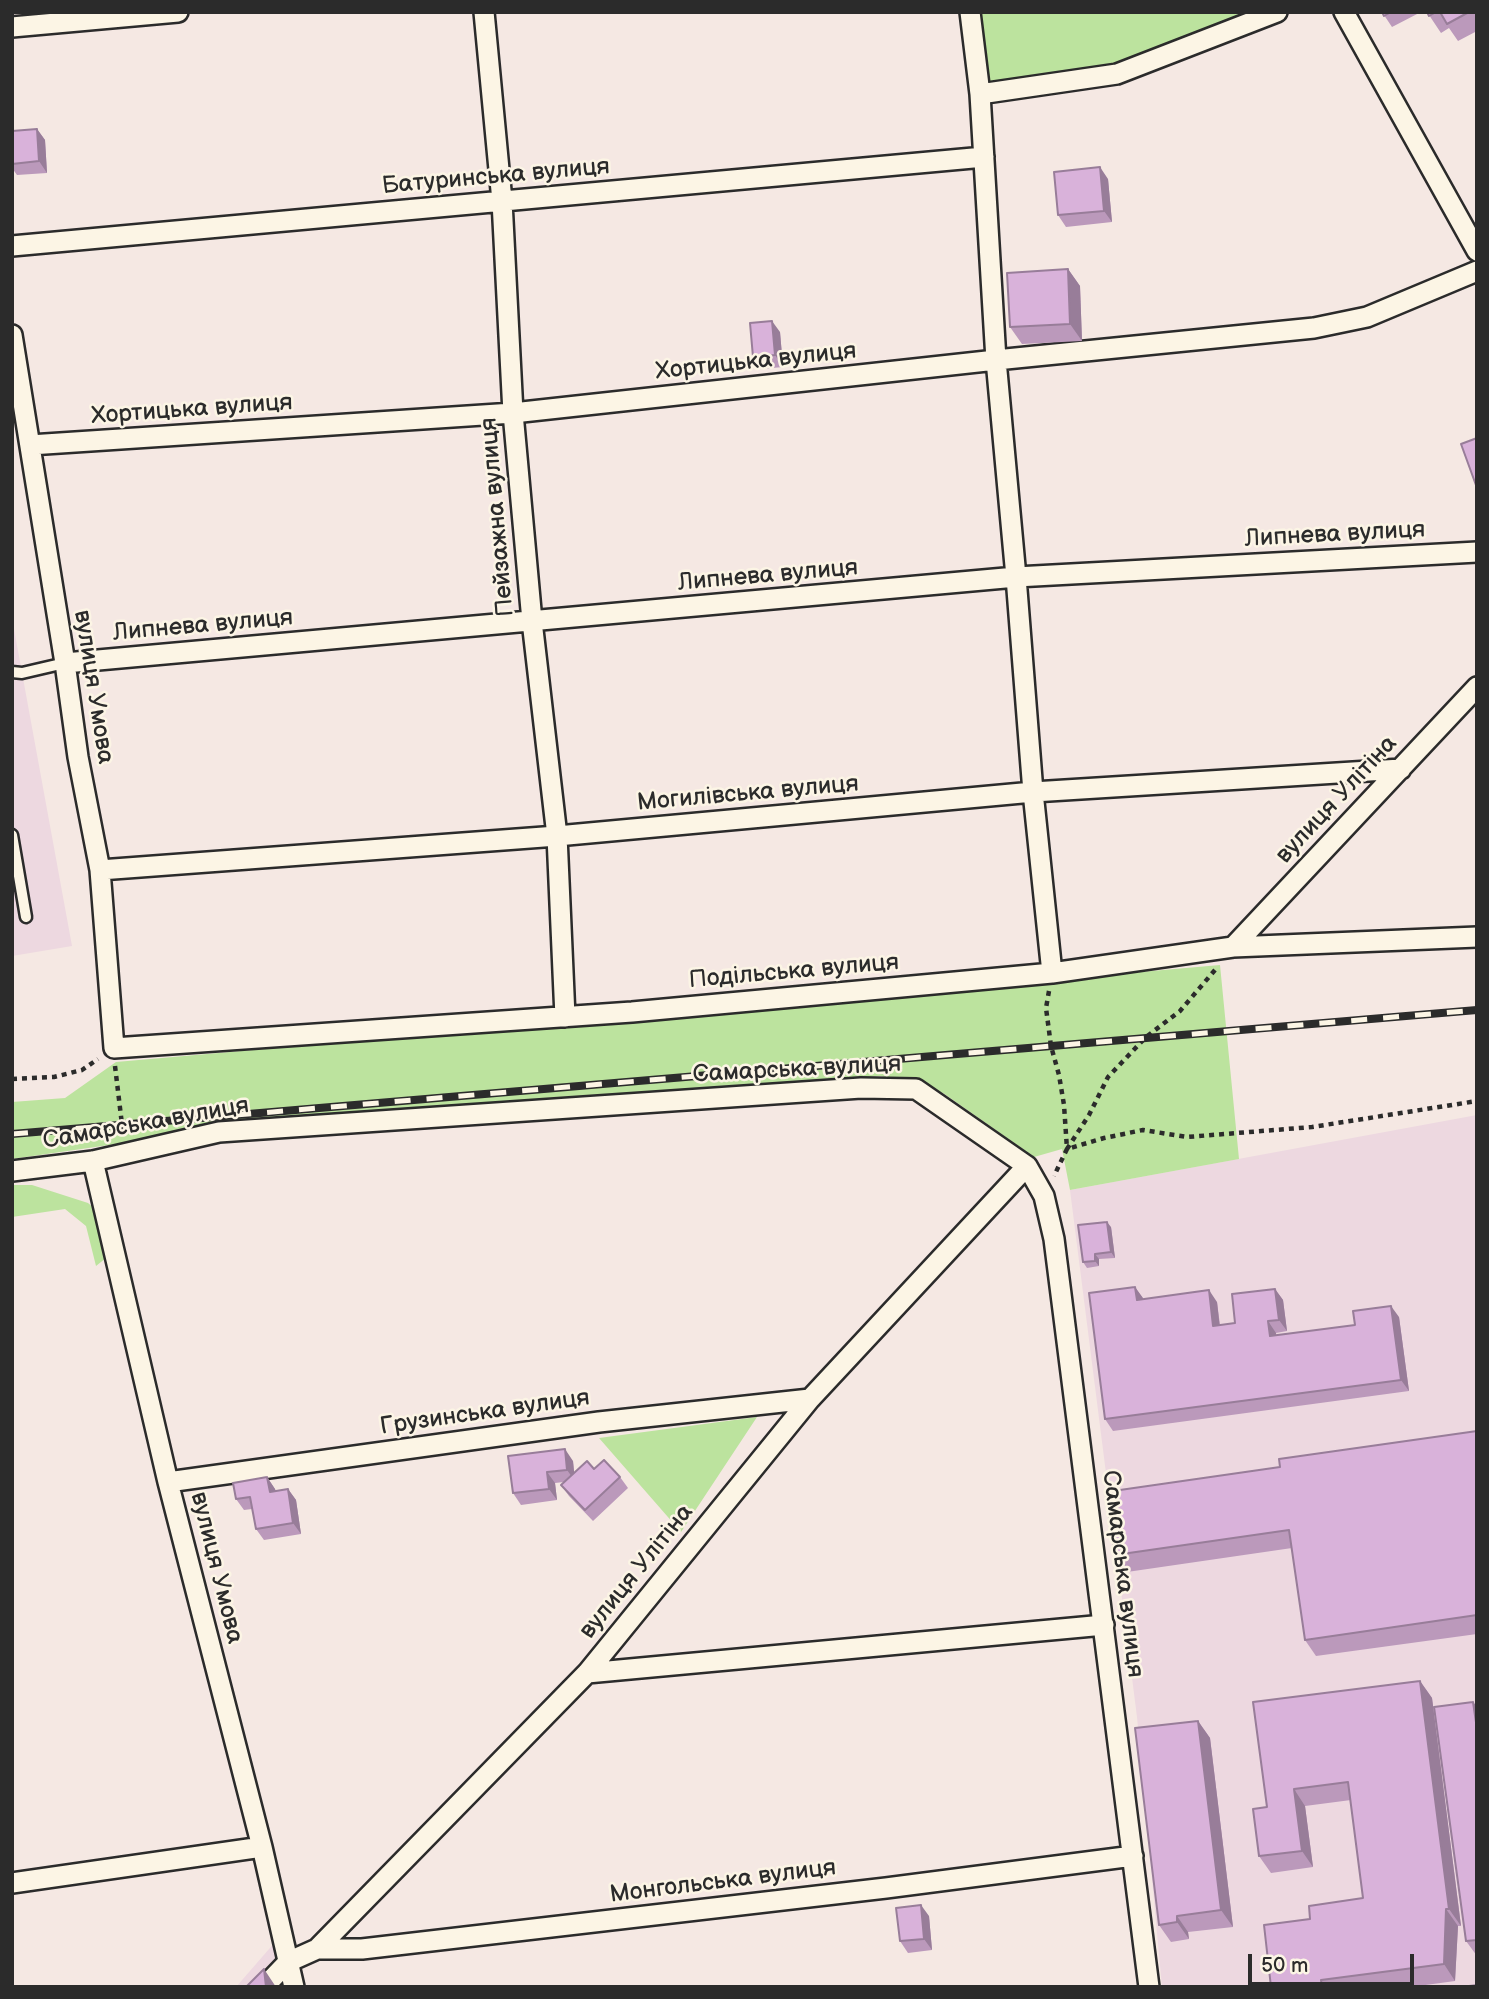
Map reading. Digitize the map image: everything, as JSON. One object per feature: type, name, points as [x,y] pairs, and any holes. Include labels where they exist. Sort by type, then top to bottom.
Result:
[{"type":"street","points":[[12,27],[178,12]]},
{"type":"street","name":"Пейзажна вулиця","points":[[484,12],[502,201],[513,413],[532,621],[557,836],[565,1017]]},
{"type":"street","points":[[970,12],[980,94],[996,360],[1033,792],[1052,973]]},
{"type":"street","points":[[980,94],[1117,74],[1276,12]]},
{"type":"street","points":[[1344,12],[1477,251]]},
{"type":"street","name":"Батуринська вулиця","points":[[12,246],[984,157]]},
{"type":"street","name":"Хортицька вулиця","points":[[30,445],[513,413],[1314,328],[1367,317],[1477,271]]},
{"type":"street","name":"вулиця Умова","points":[[12,335],[78,757],[100,870],[114,1048]]},
{"type":"street","name":"Липнева вулиця","points":[[65,663],[1016,577],[1477,552]]},
{"type":"street","name":"вулиця Улітіна","points":[[1233,947],[1477,687]]},
{"type":"street","name":"Могилівська вулиця","points":[[100,870],[557,836],[1033,792],[1401,769]]},
{"type":"street","name":"Подільська вулиця","points":[[114,1048],[565,1017],[1052,973],[1233,947],[1477,937]]},
{"type":"street","name":"Самарська вулиця","points":[[12,1171],[93,1161],[219,1132],[861,1088],[916,1089],[1027,1166],[1044,1196],[1054,1239],[1149,1987]]},
{"type":"street","name":"вулиця Умова","points":[[93,1161],[168,1482],[262,1847],[294,1987]]},
{"type":"street","name":"вулиця Улітіна","points":[[264,1987],[288,1962],[317,1949],[587,1673],[810,1399],[1027,1166]]},
{"type":"street","name":"Грузинська вулиця","points":[[168,1482],[599,1422],[810,1399]]},
{"type":"street","points":[[587,1673],[1104,1625]]},
{"type":"street","points":[[12,1883],[262,1847]]},
{"type":"street","name":"Монгольська вулиця","points":[[317,1949],[362,1949],[1133,1856]]},
{"type":"lane","points":[[12,673],[65,663]]},
{"type":"lane","points":[[12,835],[26,917]]},
{"type":"path","points":[[1044,1196],[1067,1149],[1090,1115],[1108,1077],[1146,1037],[1180,1011],[1233,947]]},
{"type":"path","points":[[1052,973],[1046,1008],[1051,1046],[1063,1096],[1067,1149]]},
{"type":"path","points":[[12,1079],[54,1077],[82,1070],[114,1048],[126,1153]]},
{"type":"path","points":[[1067,1149],[1143,1130],[1187,1137],[1312,1128],[1477,1101]]},
{"type":"shaded area","points":[[12,618],[72,946],[12,956]]},
{"type":"shaded area","points":[[1477,1115],[1477,1987],[1162,1987],[1137,1717],[1070,1190]]},
{"type":"shaded area","points":[[276,1941],[281,1987],[236,1987]]},
{"type":"green space","points":[[978,12],[1261,12],[1116,69],[985,86]]},
{"type":"green space","points":[[1220,965],[1239,1159],[1070,1190],[1062,1149],[1034,1157],[943,1093],[881,1076],[123,1143],[12,1159],[12,1102],[65,1098],[116,1062]]},
{"type":"green space","points":[[12,1185],[32,1185],[88,1203],[101,1214],[106,1258],[96,1266],[86,1226],[65,1209],[12,1217]]},
{"type":"green space","points":[[757,1417],[681,1532],[599,1438]]},
{"type":"building","points":[[1440,12],[1469,12],[1447,24]]},
{"type":"building","points":[[37,129],[39,161],[12,164],[12,131]]},
{"type":"building","points":[[1100,167],[1104,211],[1058,215],[1054,172]]},
{"type":"building","points":[[1068,269],[1070,324],[1010,327],[1007,273]]},
{"type":"building","points":[[772,321],[775,355],[753,357],[750,323]]},
{"type":"building","points":[[1477,438],[1477,488],[1461,444]]},
{"type":"building","points":[[1107,1222],[1111,1252],[1095,1254],[1095,1261],[1083,1262],[1078,1225]]},
{"type":"building","points":[[1135,1287],[1137,1300],[1209,1290],[1213,1326],[1235,1323],[1232,1294],[1275,1289],[1279,1320],[1268,1321],[1270,1336],[1355,1325],[1353,1311],[1391,1306],[1401,1380],[1105,1419],[1089,1293]]},
{"type":"building","points":[[1477,1431],[1477,1615],[1305,1640],[1289,1530],[1115,1555],[1106,1492],[1280,1467],[1279,1459]]},
{"type":"building","points":[[565,1449],[567,1470],[547,1472],[549,1489],[513,1493],[508,1456]]},
{"type":"building","points":[[604,1460],[620,1477],[585,1510],[561,1485],[587,1461],[594,1469]]},
{"type":"building","points":[[267,1477],[270,1492],[288,1489],[293,1523],[256,1529],[250,1497],[236,1499],[233,1483]]},
{"type":"building","points":[[1420,1681],[1449,1909],[1446,1909],[1444,1964],[1321,1980],[1322,1987],[1271,1987],[1264,1925],[1310,1919],[1309,1906],[1363,1898],[1348,1782],[1294,1789],[1302,1851],[1259,1856],[1253,1809],[1267,1807],[1253,1702]]},
{"type":"building","points":[[1473,1702],[1477,1729],[1477,1940],[1466,1941],[1434,1707]]},
{"type":"building","points":[[1198,1721],[1221,1910],[1177,1916],[1177,1922],[1159,1925],[1135,1728]]},
{"type":"building","points":[[921,1905],[924,1939],[900,1941],[896,1908]]},
{"type":"building","points":[[264,1969],[266,1987],[246,1987]]},
{"type":"railway","points":[[12,1134],[1477,1010]]}]
